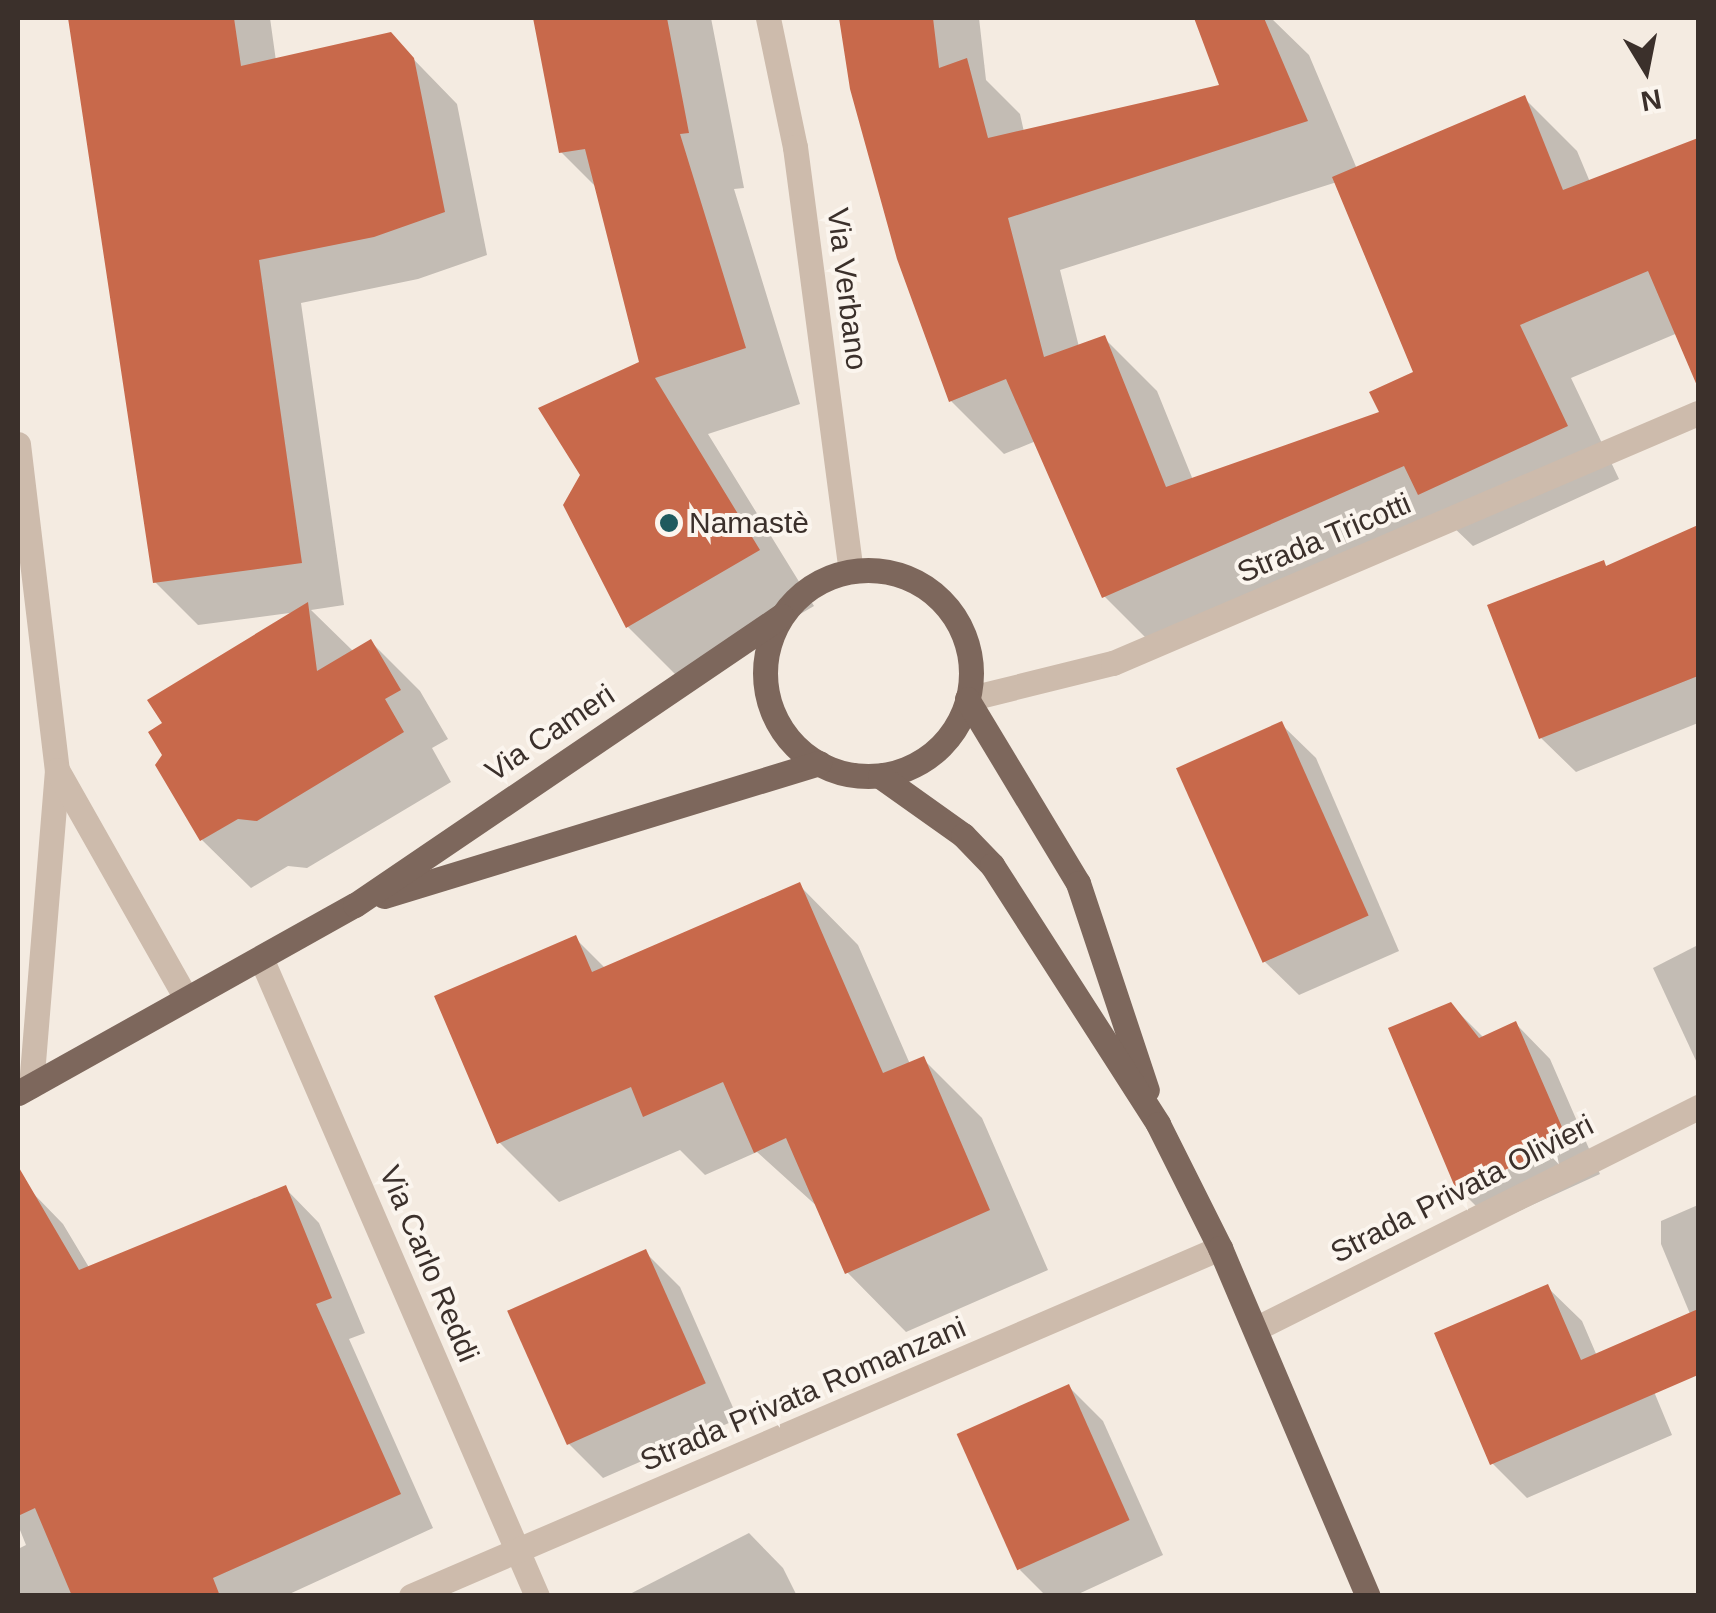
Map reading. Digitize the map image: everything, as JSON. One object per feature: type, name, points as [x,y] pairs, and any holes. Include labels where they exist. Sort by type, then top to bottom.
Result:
[{"type":"main road","points":[[851,570],[880,569],[940,598],[960,624],[970,656],[967,700],[940,747],[912,766],[880,776]]},
{"type":"main road","name":"Via Cameri","points":[[24,1089],[355,905],[781,616],[812,587],[851,570]]},
{"type":"main road","points":[[781,616],[764,670],[767,698],[787,736],[819,763]]},
{"type":"main road","points":[[967,700],[1078,883],[1158,1124]]},
{"type":"main road","name":"Via Cameri","points":[[355,905],[819,763],[880,776]]},
{"type":"main road","points":[[880,776],[962,836],[992,866],[1158,1124],[1220,1248],[1368,1596]]},
{"type":"street","name":"Via Verbano","points":[[768,18],[795,147],[851,570]]},
{"type":"street","name":"Strada Tricotti","points":[[967,700],[1113,663],[1698,414]]},
{"type":"street","points":[[18,444],[57,770],[24,1089]]},
{"type":"street","points":[[57,770],[186,998]]},
{"type":"street","name":"Via Carlo Reddi","points":[[261,958],[537,1596]]},
{"type":"street","name":"Strada Privata Olivieri","points":[[1256,1329],[1698,1107]]},
{"type":"street","name":"Strada Privata Romanzani","points":[[411,1596],[1220,1248]]},
{"type":"building","points":[[68,18],[234,18],[241,66],[391,32],[414,58],[445,212],[374,237],[259,260],[302,563],[153,583]]},
{"type":"building","points":[[533,18],[667,18],[689,133],[680,134],[746,348],[655,378],[760,550],[626,628],[563,505],[580,475],[538,408],[639,362],[585,149],[559,153]]},
{"type":"building","points":[[839,18],[933,18],[939,68],[967,58],[988,138],[1219,85],[1194,18],[1264,18],[1308,121],[1008,218],[1044,357],[1105,335],[1166,487],[1379,412],[1369,392],[1413,372],[1332,177],[1525,95],[1563,190],[1698,138],[1698,388],[1648,271],[1520,325],[1568,426],[1418,495],[1404,466],[1102,598],[1006,379],[949,402],[897,259],[850,89]]},
{"type":"building","points":[[1698,525],[1698,676],[1539,739],[1487,605],[1604,560],[1606,566]]},
{"type":"building","points":[[308,602],[317,671],[371,639],[401,690],[385,699],[404,732],[257,821],[238,819],[200,841],[155,765],[162,755],[148,732],[162,723],[147,700]]},
{"type":"building","points":[[1282,721],[1369,916],[1263,963],[1176,768]]},
{"type":"building","points":[[800,882],[883,1073],[924,1056],[990,1210],[845,1274],[786,1138],[754,1153],[723,1082],[643,1117],[631,1087],[497,1144],[434,996],[576,935],[592,972]]},
{"type":"building","points":[[1451,1002],[1479,1038],[1516,1021],[1568,1141],[1457,1192],[1388,1028]]},
{"type":"building","points":[[18,1166],[79,1270],[286,1185],[332,1298],[316,1304],[401,1494],[213,1578],[220,1596],[72,1596],[35,1508],[18,1516]]},
{"type":"building","points":[[646,1249],[706,1383],[567,1445],[507,1311]]},
{"type":"building","points":[[1548,1284],[1581,1360],[1698,1309],[1698,1375],[1490,1465],[1434,1333]]},
{"type":"building","points":[[1069,1384],[1130,1520],[1017,1570],[957,1434]]},
{"type":"place","name":"Namastè","points":[[669,523]]}]
